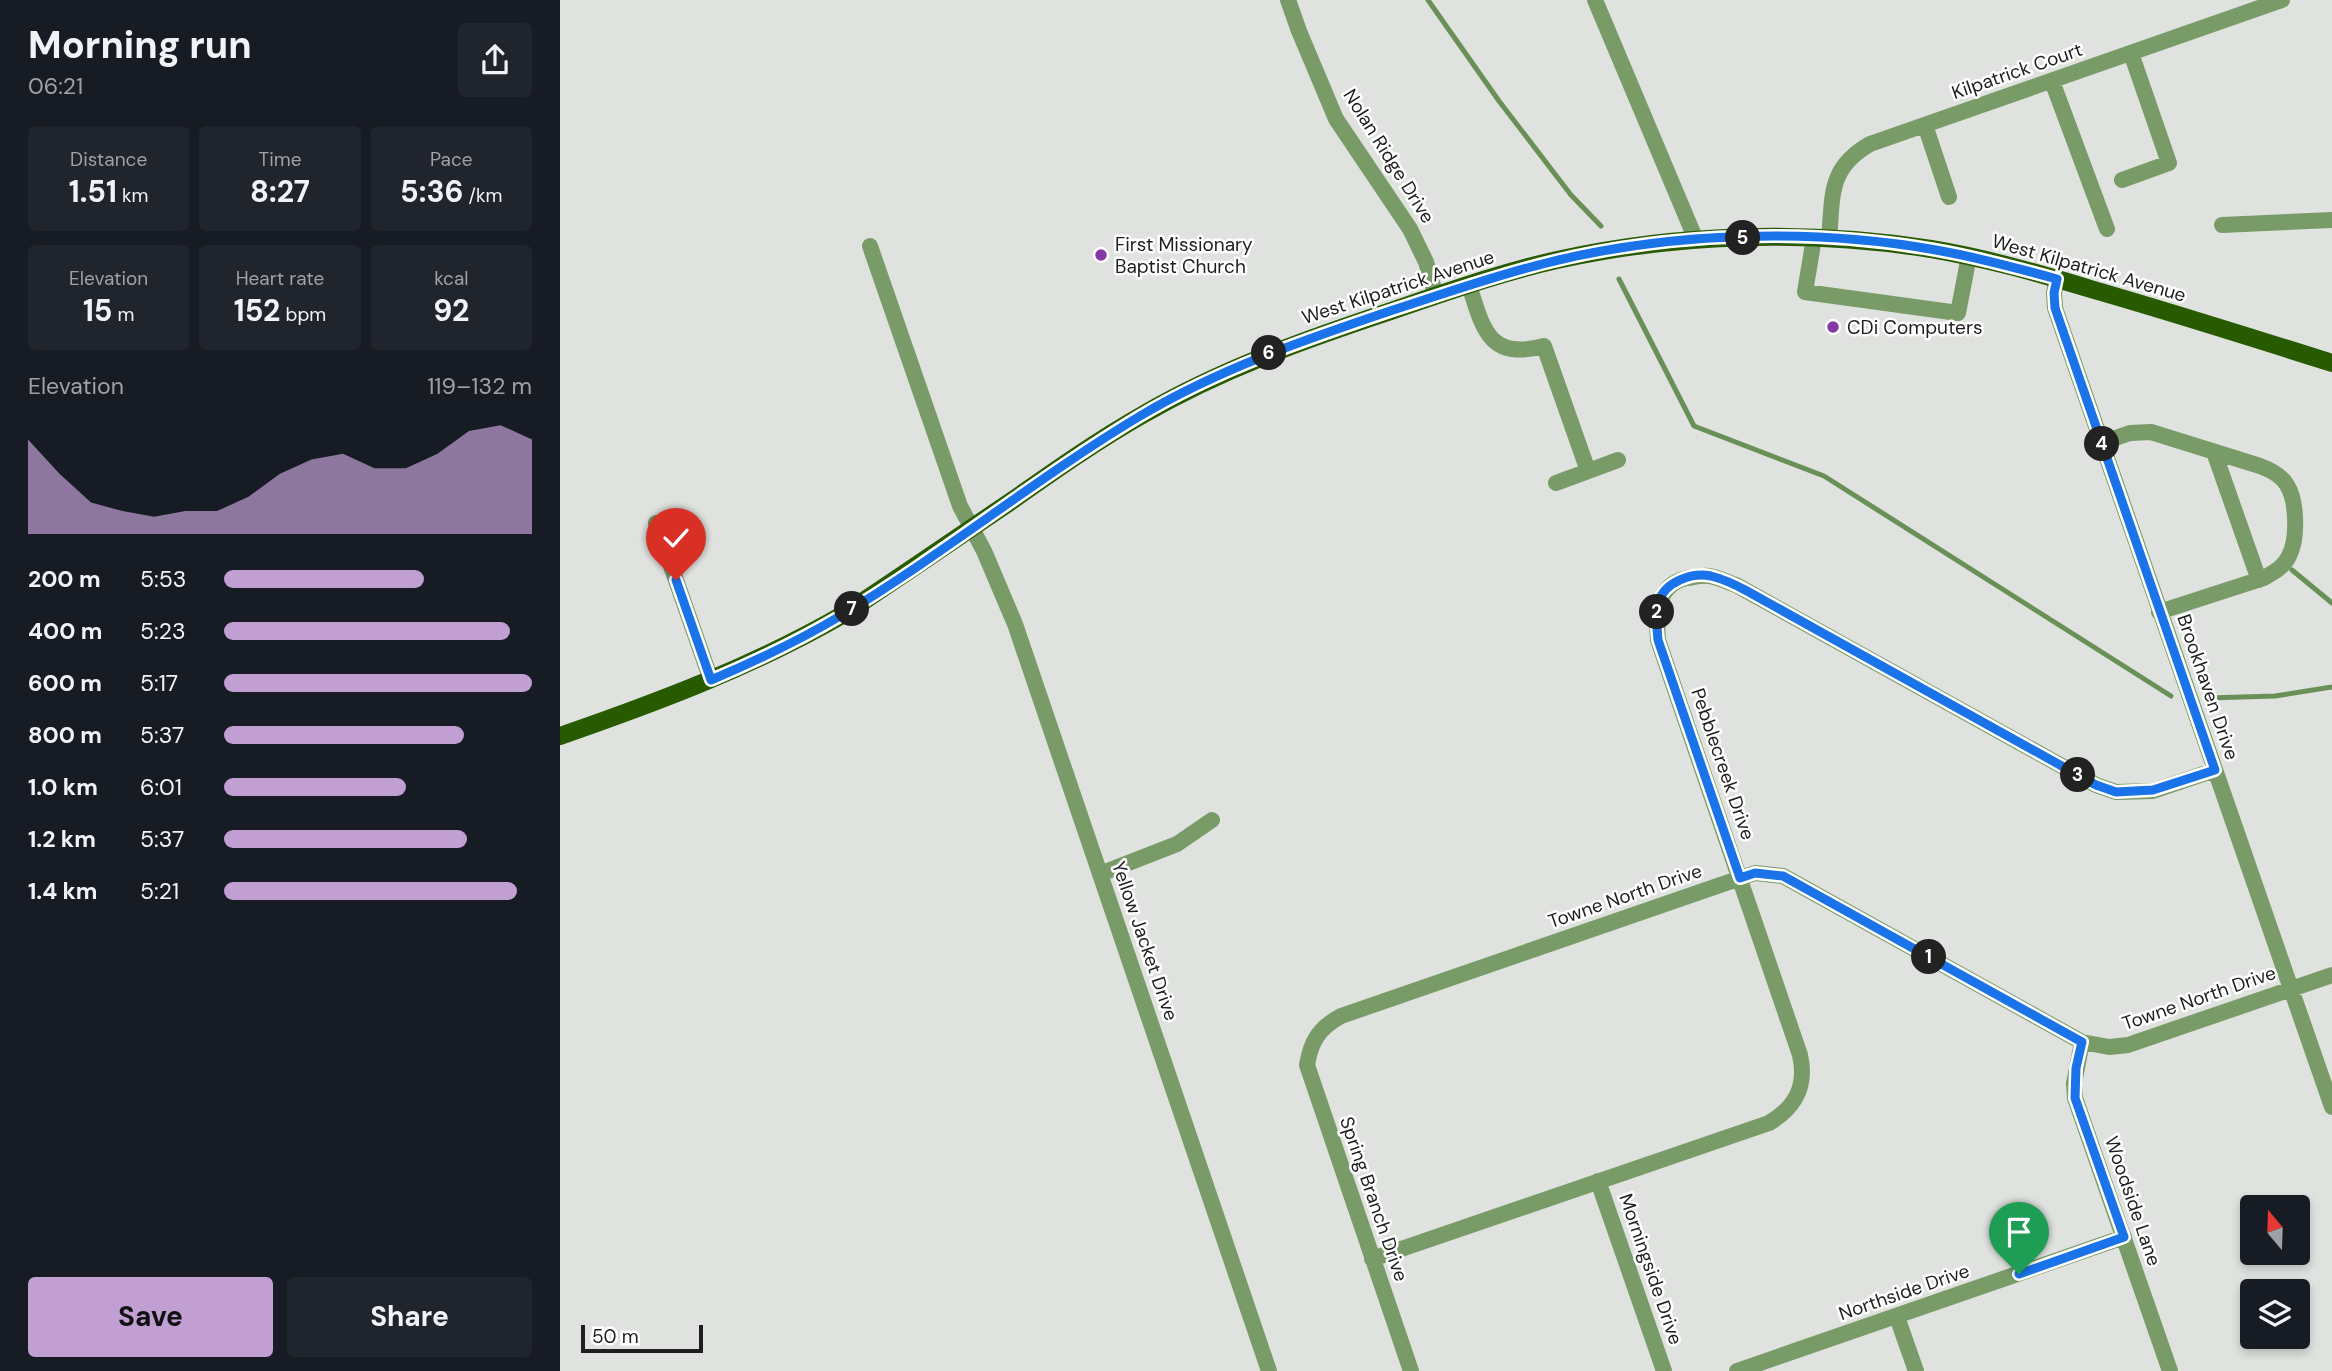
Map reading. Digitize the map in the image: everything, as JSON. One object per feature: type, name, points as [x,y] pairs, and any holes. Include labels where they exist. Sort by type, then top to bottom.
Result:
[{"type":"main road","name":"West Kilpatrick Avenue","points":[[560,736],[711,680],[762,658],[844,614],[1083,452],[1192,387],[1290,345],[1469,285],[1552,261],[1696,240],[1821,238],[1932,249],[2057,279],[2332,363]]},
{"type":"street","name":"Nolan Ridge Drive","points":[[1288,0],[1336,119],[1410,229],[1426,262],[1436,296]]},
{"type":"street","points":[[1595,0],[1696,240]]},
{"type":"street","name":"Kilpatrick Court","points":[[1821,238],[1838,176],[1845,161],[1870,144],[2282,0]]},
{"type":"street","points":[[2122,180],[2169,163],[2131,53]]},
{"type":"street","points":[[2052,81],[2107,229]]},
{"type":"street","points":[[1925,125],[1949,197]]},
{"type":"street","points":[[2222,225],[2332,220]]},
{"type":"street","points":[[1821,238],[1805,292],[1958,313],[1969,256]]},
{"type":"street","name":"Yellow Jacket Drive","points":[[870,246],[960,506],[984,551],[1015,624],[1269,1371]]},
{"type":"street","name":"Brookhaven Drive","points":[[2057,279],[2055,308],[2332,1107]]},
{"type":"street","points":[[1469,285],[1489,338],[1499,346],[1513,350],[1528,351],[1544,346],[1588,471]]},
{"type":"street","points":[[2101,443],[2130,433],[2151,432],[2276,473],[2287,483],[2294,500],[2296,516],[2290,555],[2280,569],[2259,580],[2159,612]]},
{"type":"street","points":[[2214,452],[2259,580]]},
{"type":"street","points":[[1556,483],[1618,460]]},
{"type":"street","points":[[656,523],[711,680]]},
{"type":"street","name":"Pebblecreek Drive","points":[[1372,1259],[1769,1123],[1781,1115],[1801,1088],[1804,1071],[1800,1055],[1658,640],[1656,618],[1659,599],[1668,587],[1679,580],[1709,575],[1736,585],[2096,785],[2116,792],[2153,790],[2215,770]]},
{"type":"street","points":[[1100,874],[1177,844],[1212,820]]},
{"type":"street","name":"Towne North Drive","points":[[1316,1040],[1324,1025],[1341,1016],[1755,873],[1783,876],[2082,1042],[2110,1047],[2128,1045],[2332,975]]},
{"type":"street","name":"Spring Branch Drive","points":[[1316,1040],[1307,1065],[1310,1078],[1410,1371]]},
{"type":"street","name":"Woodside Lane","points":[[2082,1042],[2076,1068],[2075,1098],[2170,1371]]},
{"type":"street","name":"Morningside Drive","points":[[1598,1181],[1664,1371]]},
{"type":"street","name":"Northside Drive","points":[[1737,1371],[2124,1237]]},
{"type":"street","points":[[1897,1317],[1916,1371]]},
{"type":"waterway","points":[[1428,0],[1499,101],[1571,195],[1601,226]]},
{"type":"waterway","points":[[1619,279],[1694,426],[1824,476],[2171,696]]},
{"type":"waterway","points":[[2292,570],[2332,603]]},
{"type":"waterway","points":[[2208,698],[2275,696],[2332,687]]},
{"type":"place","name":"First Missionary Baptist Church","points":[[1101,255]]},
{"type":"place","name":"CDi Computers","points":[[1833,327]]},
{"type":"route","points":[[676,580],[711,680],[762,658],[844,614],[1083,452],[1192,387],[1290,345],[1469,285],[1552,261],[1664,242],[1756,237],[1829,239],[1932,249],[1987,260],[2057,279],[2055,308],[2215,770],[2153,790],[2132,793],[2116,792],[2096,785],[1736,585],[1709,575],[1679,580],[1668,587],[1659,599],[1656,618],[1658,640],[1740,878],[1755,873],[1783,876],[2082,1042],[2074,1083],[2075,1098],[2124,1237],[2019,1274]]}]
